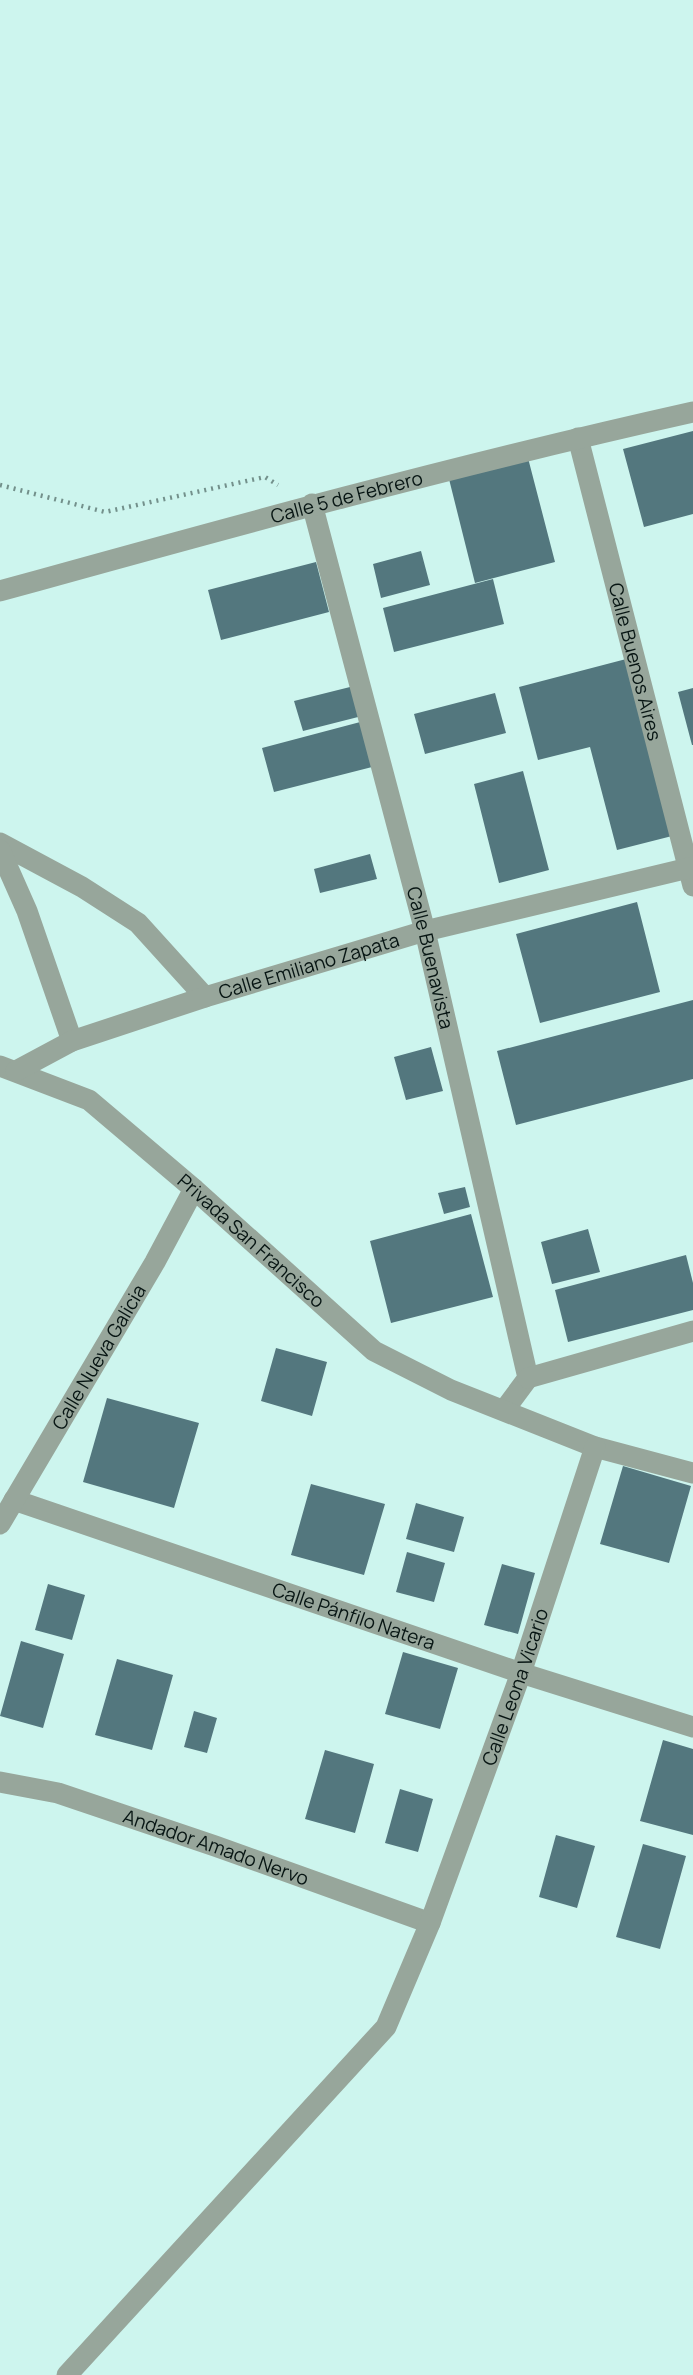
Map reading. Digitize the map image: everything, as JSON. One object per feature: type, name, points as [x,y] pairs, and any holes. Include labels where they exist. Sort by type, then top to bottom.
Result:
[{"type":"street","name":"Calle 5 de Febrero","points":[[0,591],[312,504],[693,412]]},
{"type":"street","name":"Calle Buenos Aires","points":[[578,438],[692,873]]},
{"type":"street","name":"Calle Buenavista","points":[[312,504],[425,931],[528,1378]]},
{"type":"street","points":[[0,843],[82,887],[138,923],[205,997]]},
{"type":"street","points":[[0,850],[27,911],[72,1041]]},
{"type":"street","name":"Calle Emiliano Zapata","points":[[8,1069],[72,1041],[205,997],[425,931],[692,873]]},
{"type":"street","name":"Privada San Francisco","points":[[8,1069],[89,1100],[194,1189],[374,1351],[451,1390],[505,1409],[595,1447],[693,1473]]},
{"type":"street","name":"Calle Nueva Galicia","points":[[0,1524],[155,1262],[194,1189]]},
{"type":"street","points":[[505,1409],[528,1378],[693,1331]]},
{"type":"street","name":"Calle Leona Vicario","points":[[67,2375],[386,2027],[430,1923],[521,1673],[595,1447]]},
{"type":"street","name":"Calle Pánfilo Natera","points":[[14,1500],[521,1673],[693,1727]]},
{"type":"street","name":"Andador Amado Nervo","points":[[0,1782],[58,1793],[430,1923]]},
{"type":"path","points":[[0,485],[105,512],[265,477],[312,504]]},
{"type":"building","points":[[693,431],[693,514],[644,527],[623,449]]},
{"type":"building","points":[[528,458],[555,562],[475,583],[449,479]]},
{"type":"building","points":[[421,551],[430,585],[381,598],[373,564]]},
{"type":"building","points":[[316,562],[329,612],[221,640],[208,590]]},
{"type":"building","points":[[493,579],[504,624],[394,652],[383,608]]},
{"type":"building","points":[[630,658],[676,835],[617,850],[590,747],[538,760],[519,687]]},
{"type":"building","points":[[354,686],[362,716],[303,731],[294,701]]},
{"type":"building","points":[[693,688],[693,745],[692,745],[678,692]]},
{"type":"building","points":[[495,693],[506,733],[425,754],[414,714]]},
{"type":"building","points":[[364,721],[376,766],[274,792],[262,748]]},
{"type":"building","points":[[523,771],[549,870],[499,883],[474,784]]},
{"type":"building","points":[[370,854],[377,879],[320,893],[314,869]]},
{"type":"building","points":[[637,902],[660,992],[540,1023],[516,934]]},
{"type":"building","points":[[693,1000],[693,1079],[516,1125],[497,1051]]},
{"type":"building","points":[[431,1047],[443,1091],[406,1100],[394,1057]]},
{"type":"building","points":[[465,1187],[470,1207],[444,1214],[438,1193]]},
{"type":"building","points":[[471,1214],[493,1297],[391,1323],[370,1241]]},
{"type":"building","points":[[588,1229],[600,1272],[552,1284],[541,1242]]},
{"type":"building","points":[[686,1255],[693,1283],[693,1310],[568,1342],[555,1290]]},
{"type":"building","points":[[276,1348],[327,1362],[312,1416],[261,1401]]},
{"type":"building","points":[[107,1398],[199,1423],[174,1508],[83,1482]]},
{"type":"building","points":[[623,1466],[691,1486],[669,1563],[600,1544]]},
{"type":"building","points":[[311,1484],[385,1504],[364,1575],[291,1555]]},
{"type":"building","points":[[416,1503],[464,1517],[454,1552],[406,1539]]},
{"type":"building","points":[[407,1552],[445,1563],[434,1602],[396,1592]]},
{"type":"building","points":[[502,1564],[535,1573],[518,1634],[484,1625]]},
{"type":"building","points":[[48,1584],[85,1595],[72,1640],[35,1630]]},
{"type":"building","points":[[21,1641],[64,1654],[43,1728],[0,1716]]},
{"type":"building","points":[[403,1652],[458,1668],[440,1729],[385,1714]]},
{"type":"building","points":[[117,1659],[173,1675],[152,1750],[95,1735]]},
{"type":"building","points":[[194,1711],[217,1718],[207,1753],[184,1747]]},
{"type":"building","points":[[663,1740],[693,1749],[693,1835],[640,1821]]},
{"type":"building","points":[[325,1750],[374,1764],[355,1833],[305,1819]]},
{"type":"building","points":[[400,1789],[433,1799],[418,1852],[385,1843]]},
{"type":"building","points":[[556,1835],[595,1846],[577,1908],[539,1897]]},
{"type":"building","points":[[643,1844],[686,1856],[660,1949],[616,1937]]}]
